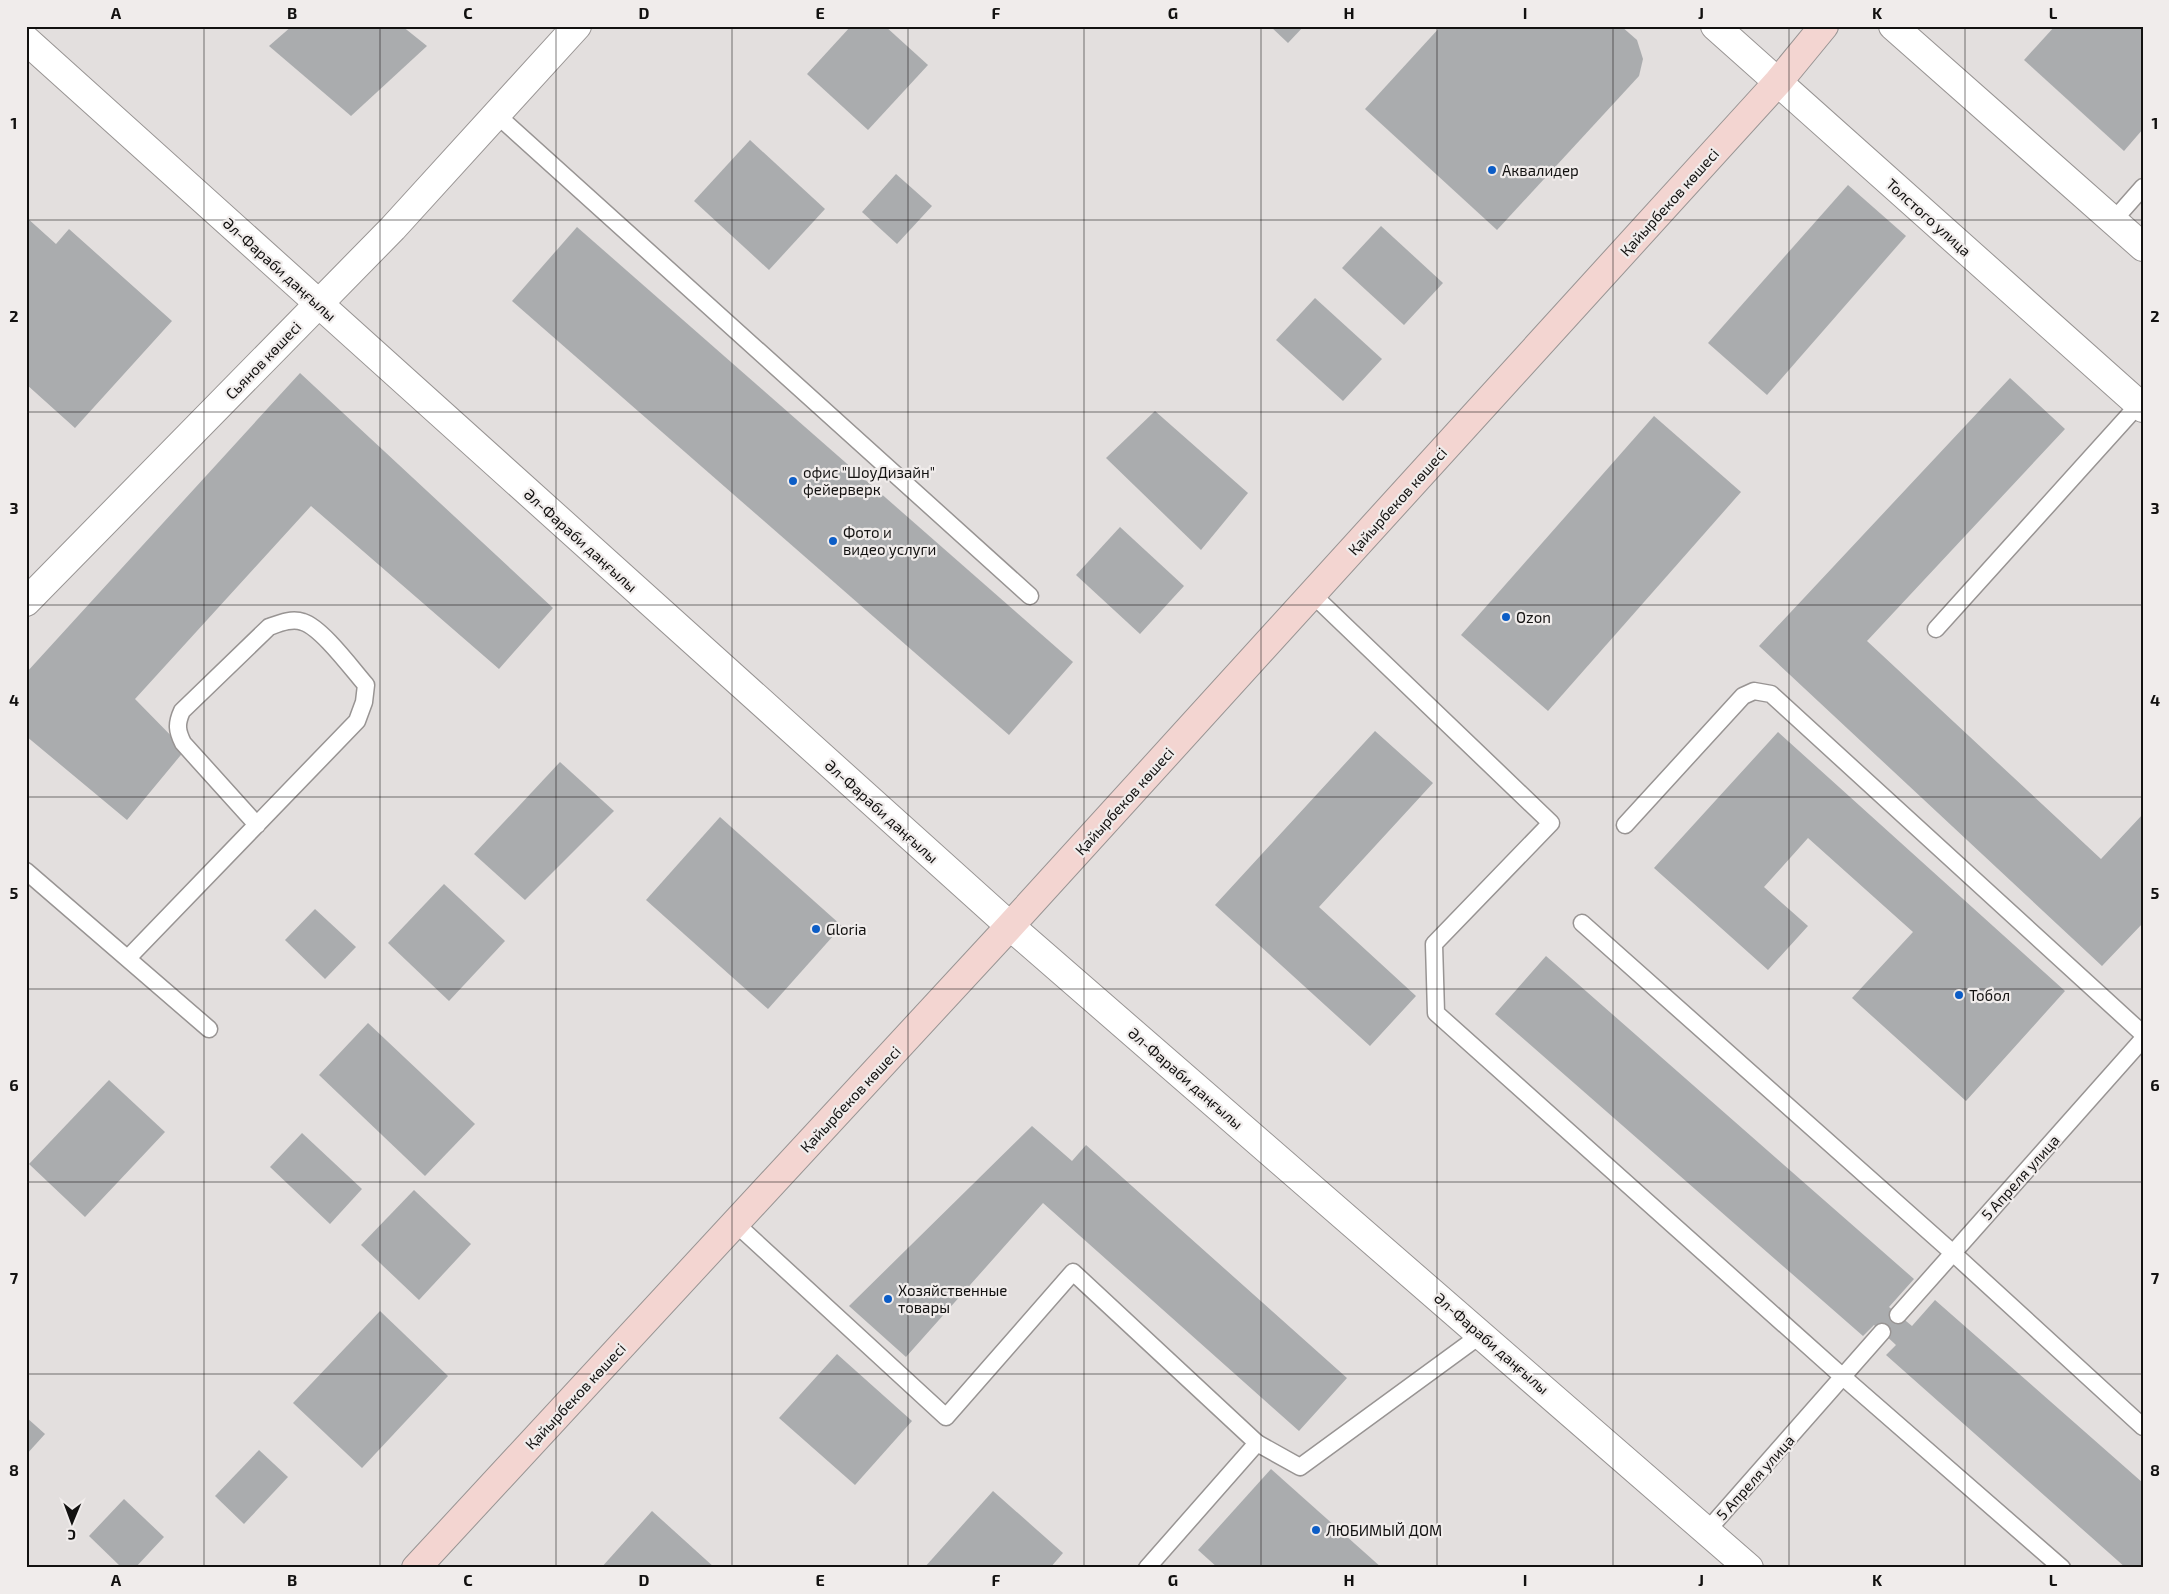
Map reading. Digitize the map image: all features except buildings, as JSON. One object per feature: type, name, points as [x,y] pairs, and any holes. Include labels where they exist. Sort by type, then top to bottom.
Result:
[{"type":"main road","name":"Қайырбеков көшесі","points":[[416,1568],[1010,926],[1778,82],[1824,26]]},
{"type":"street","name":"Сьянов көшесі","points":[[26,602],[393,228],[577,26]]},
{"type":"street","name":"Толстого улица","points":[[1715,26],[2141,406]]},
{"type":"street","points":[[1892,26],[2143,248]]},
{"type":"street","name":"Әл-Фараби даңғылы","points":[[26,40],[1010,926],[1482,1334],[1749,1568]]},
{"type":"lane","points":[[497,115],[1030,596]]},
{"type":"lane","points":[[2113,221],[2143,187]]},
{"type":"lane","points":[[1936,629],[2141,406]]},
{"type":"lane","points":[[1312,594],[1551,823],[1434,944],[1436,1013],[1843,1377],[2062,1568]]},
{"type":"lane","points":[[128,958],[257,825],[357,721],[364,702],[366,685],[318,630],[303,622],[286,621],[269,626],[182,711],[178,721],[177,731],[183,743],[257,825]]},
{"type":"lane","points":[[1625,825],[1743,696],[1754,691],[1771,694],[2143,1034]]},
{"type":"lane","points":[[26,871],[209,1029]]},
{"type":"lane","points":[[1582,923],[1953,1253],[2143,1427]]},
{"type":"lane","name":"5 Апреля улица","points":[[1898,1315],[2143,1039]]},
{"type":"lane","points":[[735,1223],[946,1417],[1073,1272],[1258,1443],[1300,1467],[1482,1334]]},
{"type":"lane","name":"5 Апреля улица","points":[[1706,1532],[1882,1332]]},
{"type":"lane","points":[[1147,1568],[1258,1443]]},
{"type":"place","name":"Аквалидер","points":[[1492,170]]},
{"type":"place","name":"офис \"ШоуДизайн\" фейерверк","points":[[793,481]]},
{"type":"place","name":"Фото и видео услуги","points":[[833,541]]},
{"type":"place","name":"Ozon","points":[[1506,617]]},
{"type":"place","name":"Gloria","points":[[816,929]]},
{"type":"place","name":"Тобол","points":[[1959,995]]},
{"type":"place","name":"Хозяйственные товары","points":[[888,1299]]},
{"type":"place","name":"ЛЮБИМЫЙ ДОМ","points":[[1316,1530]]}]
